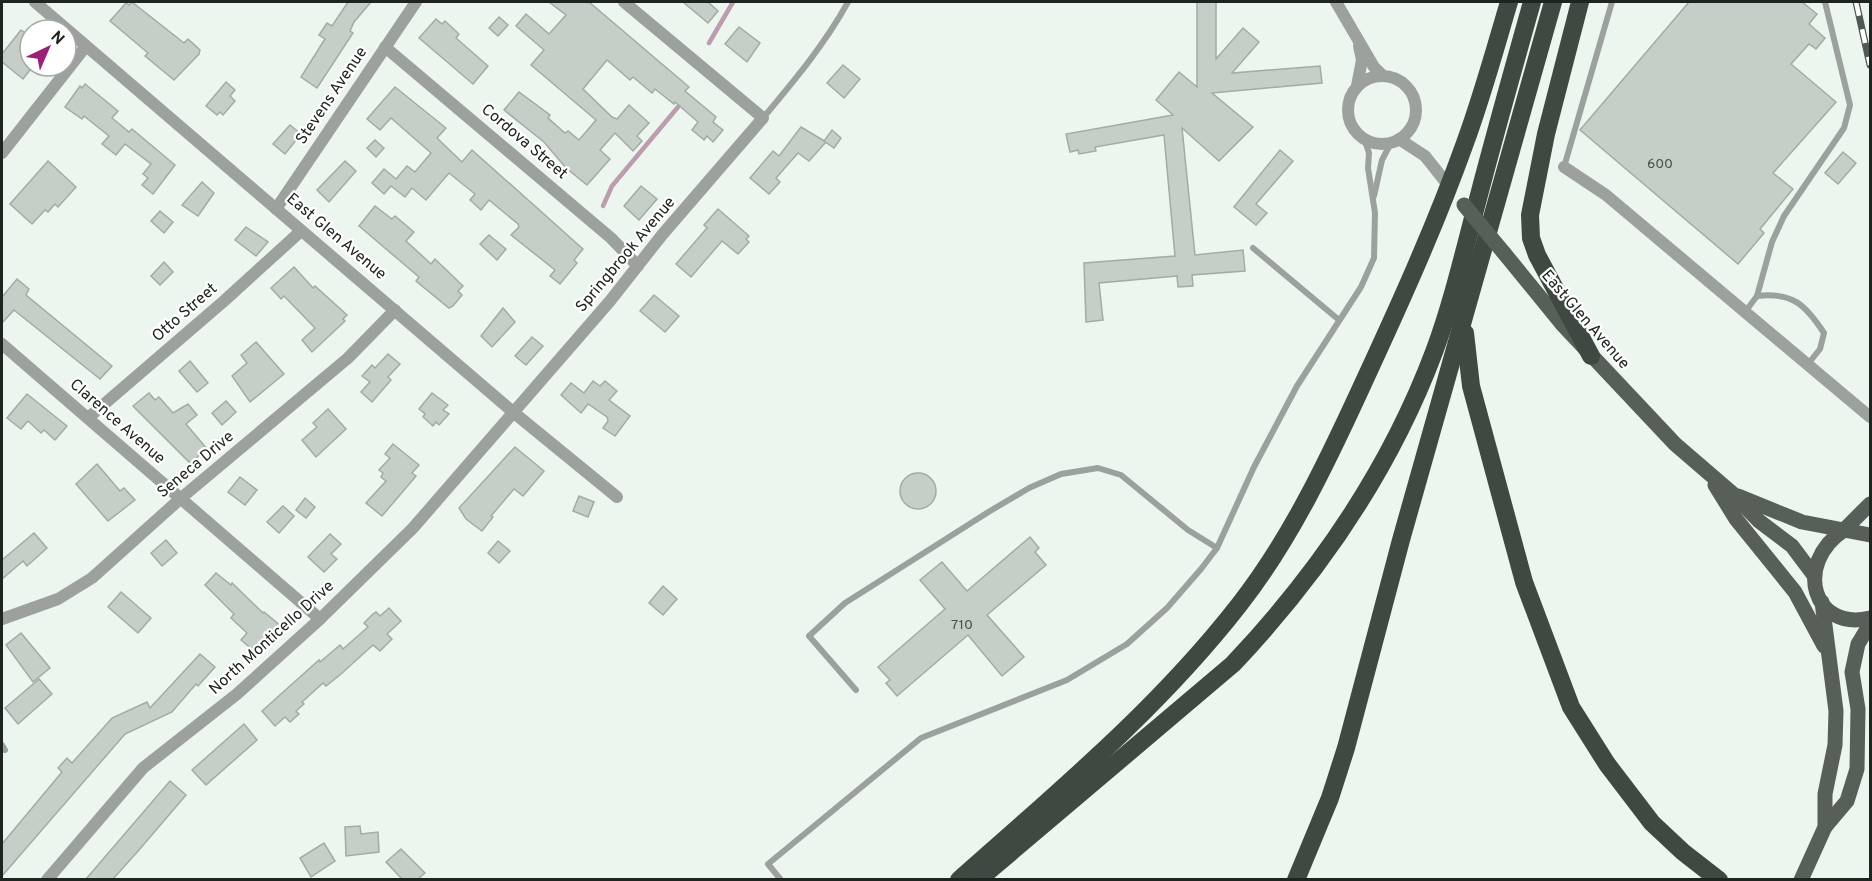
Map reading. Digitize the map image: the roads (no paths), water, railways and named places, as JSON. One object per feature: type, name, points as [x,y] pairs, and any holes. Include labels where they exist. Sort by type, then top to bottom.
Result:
[{"type":"highway","points":[[959,879],[1121,736],[1180,676],[1247,594],[1288,532],[1343,427],[1412,276],[1477,107],[1509,2]]},
{"type":"highway","points":[[978,879],[1233,664],[1264,631],[1360,503],[1390,448],[1433,353],[1460,269],[1532,2]]},
{"type":"highway","points":[[1296,879],[1330,798],[1346,748],[1553,2]]},
{"type":"highway","points":[[1580,2],[1546,134],[1530,215],[1531,238],[1537,255],[1591,356]]},
{"type":"highway","points":[[1466,312],[1464,340],[1474,397],[1524,582],[1571,707],[1607,764],[1652,823],[1683,852],[1719,879]]},
{"type":"main road","name":"East Glen Avenue","points":[[1448,185],[1591,356],[1675,444],[1708,475],[1733,494],[1759,521],[1792,546],[1813,574],[1815,589],[1822,602],[1836,711],[1835,745],[1826,795],[1825,827]]},
{"type":"main road","points":[[1708,475],[1736,519],[1795,592],[1831,661]]},
{"type":"main road","name":"East Glen Avenue","points":[[1733,494],[1802,522],[1870,535]]},
{"type":"main road","points":[[1813,574],[1817,559],[1827,543],[1870,504]]},
{"type":"main road","points":[[1822,602],[1833,613],[1846,619],[1870,618]]},
{"type":"main road","points":[[1801,879],[1825,827],[1847,801],[1857,769],[1858,709],[1852,672],[1858,644],[1870,624]]},
{"type":"street","name":"East Glen Avenue","points":[[35,2],[513,412],[618,497]]},
{"type":"street","name":"Stevens Avenue","points":[[276,209],[416,2]]},
{"type":"street","points":[[624,2],[763,118]]},
{"type":"street","name":"East Glen Avenue","points":[[1336,2],[1374,68],[1383,76],[1397,79],[1412,95],[1416,106],[1412,125],[1425,156],[1448,185]]},
{"type":"street","name":"East Glen Avenue","points":[[1358,39],[1362,60],[1357,86],[1351,95],[1348,116],[1352,126],[1364,138],[1380,144],[1395,141],[1425,156]]},
{"type":"street","points":[[2,153],[86,46]]},
{"type":"street","name":"Cordova Street","points":[[386,47],[594,223],[638,266]]},
{"type":"street","points":[[1357,86],[1365,80],[1383,76]]},
{"type":"street","name":"Springbrook Avenue","points":[[513,412],[763,118]]},
{"type":"street","points":[[1395,141],[1412,125]]},
{"type":"street","points":[[1564,167],[1606,195],[1806,366],[1870,417]]},
{"type":"street","name":"Otto Street","points":[[88,418],[224,302],[301,231]]},
{"type":"street","name":"Seneca Drive","points":[[2,619],[58,599],[92,578],[180,499],[348,357],[395,310]]},
{"type":"street","name":"Clarence Avenue","points":[[2,344],[320,619]]},
{"type":"street","name":"North Monticello Drive","points":[[47,879],[142,768],[237,694],[320,619],[413,528],[513,412]]},
{"type":"lane","points":[[763,118],[801,72],[837,22],[848,2]]},
{"type":"lane","points":[[1564,167],[1612,2]]},
{"type":"lane","points":[[1744,313],[1757,296],[1768,251],[1784,216],[1844,128],[1850,105],[1825,2]]},
{"type":"lane","points":[[781,879],[768,864],[921,738],[1067,680],[1127,644],[1167,608],[1217,548],[1259,456],[1297,386],[1361,287],[1374,258],[1369,153],[1364,138]]},
{"type":"lane","points":[[1372,202],[1382,160],[1395,141]]},
{"type":"lane","points":[[1253,248],[1339,320]]},
{"type":"lane","points":[[1757,296],[1775,294],[1794,298],[1813,316],[1824,333],[1820,349],[1806,366]]},
{"type":"lane","points":[[856,690],[809,636],[819,624],[845,603],[990,511],[1029,488],[1061,474],[1098,468],[1121,475],[1188,530],[1217,548]]},
{"type":"waterway","points":[[709,43],[733,2]]},
{"type":"waterway","points":[[603,206],[612,186],[678,107]]},
{"type":"railway","points":[[1856,2],[1870,65]]}]
